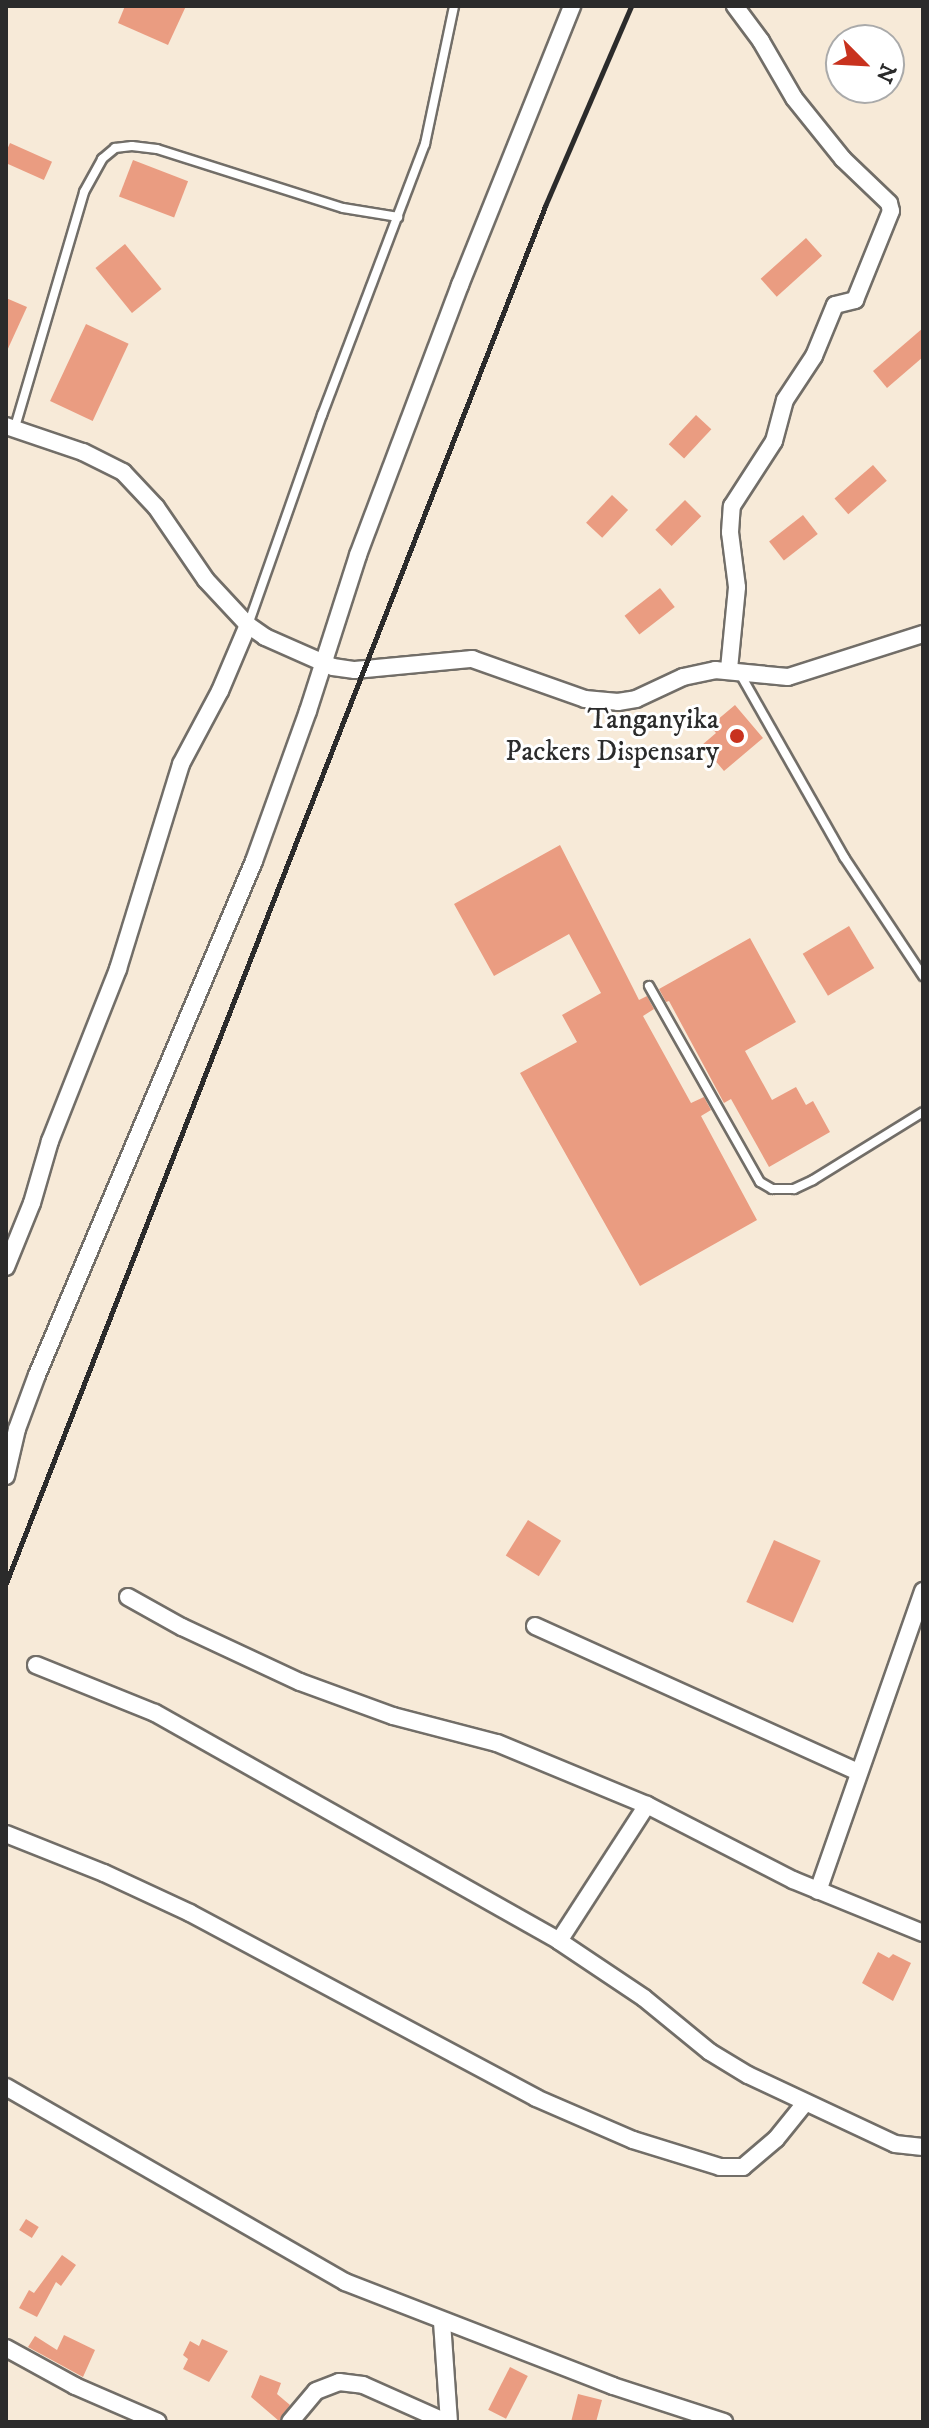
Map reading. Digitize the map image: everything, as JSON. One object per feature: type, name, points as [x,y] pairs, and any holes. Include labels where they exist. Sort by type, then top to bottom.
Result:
[{"type":"street","points":[[6,1476],[17,1429],[37,1375],[245,884],[433,355],[572,6]]},
{"type":"street","points":[[734,670],[737,587],[730,532],[732,506],[774,441],[785,400],[814,356],[835,305],[855,300],[891,211],[889,203],[843,159],[794,98],[761,41],[735,6]]},
{"type":"street","points":[[11,427],[114,466],[136,483],[206,580],[248,625],[322,663],[355,670],[472,659],[585,699],[618,702],[636,699],[683,677],[734,670],[788,677],[923,634]]},
{"type":"street","points":[[6,1267],[32,1203],[50,1141],[118,969],[181,764],[220,691],[248,625]]},
{"type":"street","points":[[818,1891],[923,1591]]},
{"type":"street","points":[[128,1597],[204,1638],[349,1702],[497,1743],[647,1805],[818,1891],[923,1933]]},
{"type":"street","points":[[535,1626],[858,1772]]},
{"type":"street","points":[[36,1665],[155,1713],[559,1941],[636,1992],[710,2052],[805,2103],[895,2144],[923,2147]]},
{"type":"street","points":[[559,1941],[647,1805]]},
{"type":"street","points":[[6,1834],[190,1913],[536,2098],[633,2140],[720,2167],[743,2167],[776,2139],[805,2103]]},
{"type":"street","points":[[6,2087],[345,2282],[442,2322],[724,2422]]},
{"type":"street","points":[[290,2422],[316,2391],[339,2382],[363,2385],[447,2422],[442,2322]]},
{"type":"street","points":[[6,2348],[75,2386],[158,2422]]},
{"type":"lane","points":[[248,625],[322,415],[425,144],[454,6]]},
{"type":"lane","points":[[11,427],[84,192],[102,159],[115,148],[132,146],[157,149],[343,208],[398,217]]},
{"type":"lane","points":[[734,670],[844,857],[923,976]]},
{"type":"lane","points":[[649,986],[752,1170],[760,1182],[772,1189],[794,1189],[813,1180],[923,1112]]},
{"type":"building","points":[[125,6],[186,6],[168,45],[118,23]]},
{"type":"building","points":[[10,143],[52,162],[44,180],[6,163]]},
{"type":"building","points":[[133,160],[188,181],[174,218],[119,196]]},
{"type":"building","points":[[806,238],[822,256],[777,297],[761,279]]},
{"type":"building","points":[[125,244],[162,289],[132,313],[95,268]]},
{"type":"building","points":[[6,298],[27,307],[6,353]]},
{"type":"building","points":[[86,324],[129,344],[93,421],[50,401]]},
{"type":"building","points":[[923,328],[923,357],[887,388],[873,371]]},
{"type":"building","points":[[696,415],[711,429],[684,459],[669,444]]},
{"type":"building","points":[[873,465],[887,481],[848,514],[835,498]]},
{"type":"building","points":[[612,495],[628,510],[602,538],[586,523]]},
{"type":"building","points":[[685,500],[701,516],[672,546],[655,530]]},
{"type":"building","points":[[803,515],[818,534],[784,560],[769,541]]},
{"type":"building","points":[[660,588],[675,607],[639,635],[625,616]]},
{"type":"building","name":"Tanganyika Packers Dispensary","points":[[735,705],[763,738],[724,771],[702,745],[716,733],[710,726]]},
{"type":"building","points":[[560,845],[639,1000],[647,996],[654,1009],[643,1016],[691,1103],[704,1097],[711,1110],[701,1116],[757,1220],[640,1286],[520,1073],[577,1042],[562,1015],[601,993],[569,934],[494,976],[454,904]]},
{"type":"building","points":[[849,926],[874,968],[828,996],[803,954]]},
{"type":"building","points":[[750,938],[796,1022],[745,1051],[772,1100],[796,1087],[806,1105],[813,1101],[830,1132],[769,1167],[731,1099],[724,1103],[669,1001],[666,1002],[659,989]]},
{"type":"building","points":[[528,1520],[561,1541],[539,1576],[506,1556]]},
{"type":"building","points":[[774,1540],[821,1561],[793,1623],[746,1602]]},
{"type":"building","points":[[878,1952],[889,1958],[893,1954],[911,1963],[893,2001],[862,1983]]},
{"type":"building","points":[[26,2219],[39,2227],[32,2238],[19,2230]]},
{"type":"building","points":[[62,2255],[76,2265],[61,2286],[56,2282],[37,2317],[19,2308],[29,2290],[34,2293]]},
{"type":"building","points":[[64,2335],[95,2350],[83,2377],[28,2347],[35,2336],[57,2350]]},
{"type":"building","points":[[202,2339],[228,2351],[209,2382],[183,2369],[188,2359],[183,2355],[190,2341],[199,2346]]},
{"type":"building","points":[[510,2367],[528,2376],[506,2419],[488,2410]]},
{"type":"building","points":[[260,2375],[281,2383],[277,2394],[290,2405],[279,2421],[251,2397]]},
{"type":"building","points":[[578,2394],[602,2400],[596,2422],[571,2422]]},
{"type":"railway","points":[[6,1583],[545,206],[631,6]]},
{"type":"place","name":"Tanganyika Packers Dispensary","points":[[737,736]]}]
